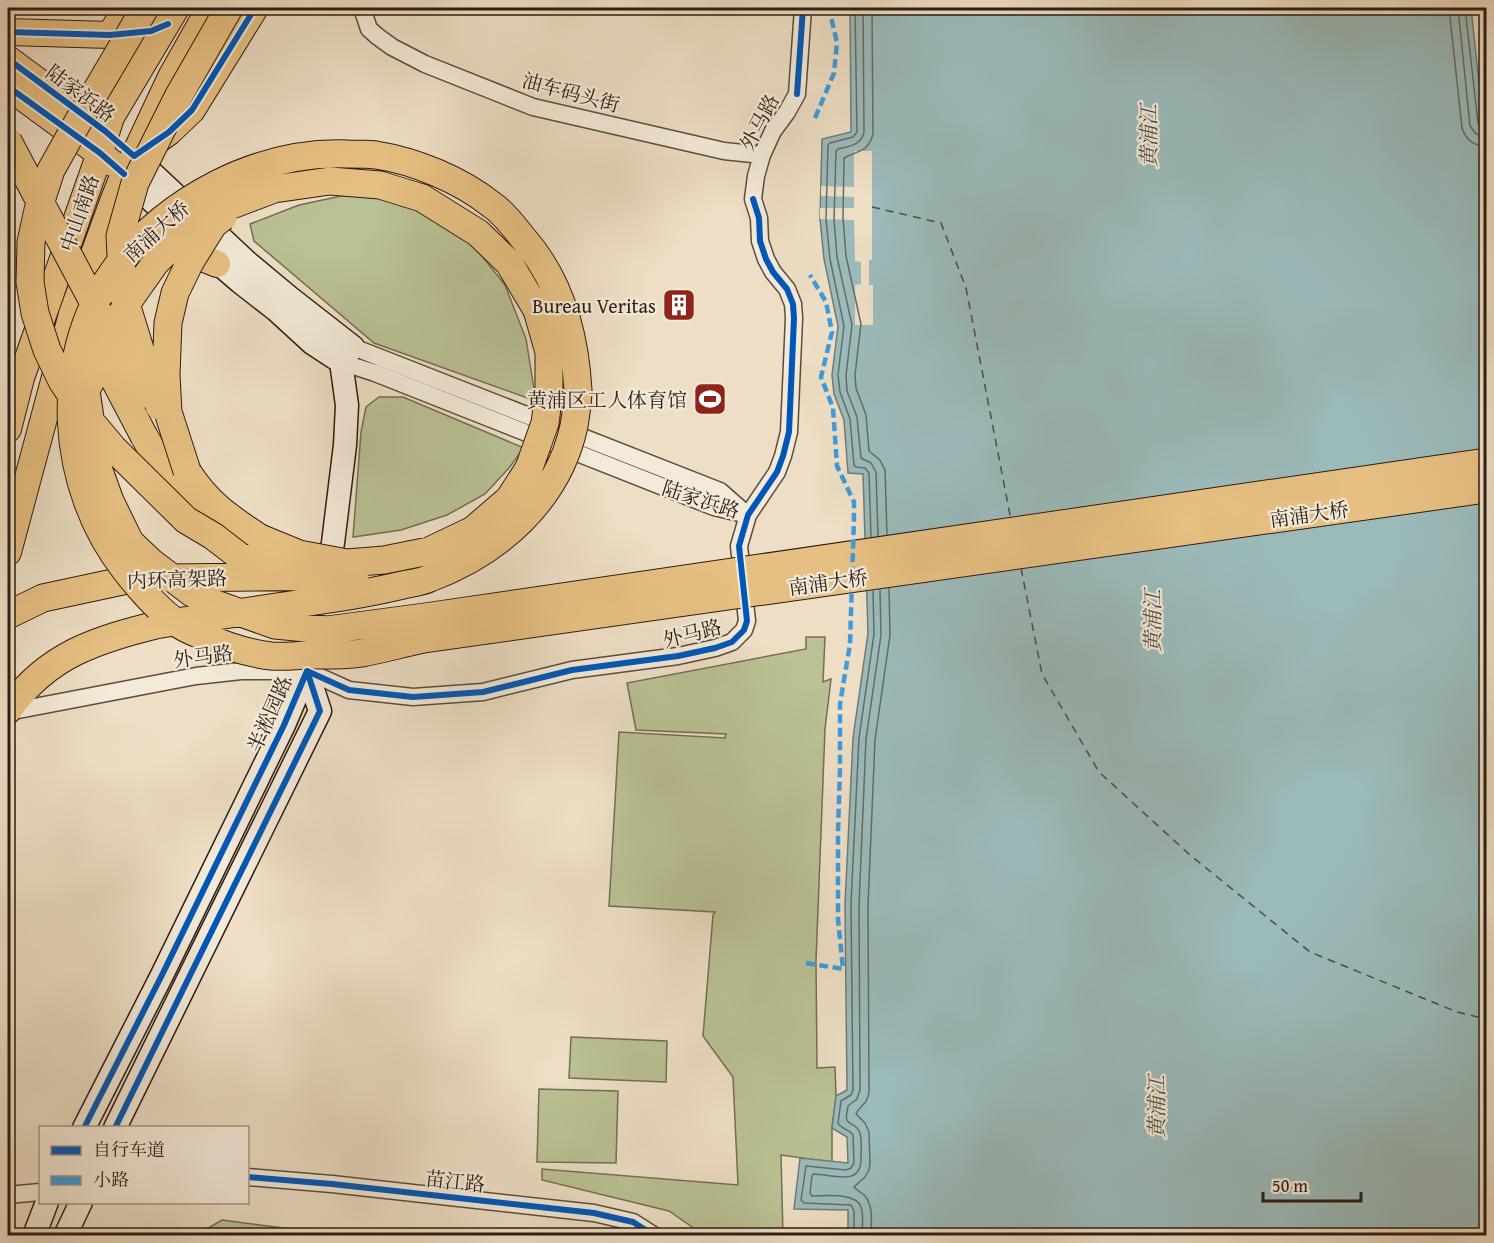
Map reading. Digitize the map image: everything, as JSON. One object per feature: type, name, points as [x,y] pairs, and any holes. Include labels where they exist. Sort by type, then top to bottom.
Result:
[{"type":"highway","points":[[145,8],[51,170],[38,210],[31,242],[30,282],[35,313],[47,350],[62,381],[82,411],[113,448],[186,520],[213,536],[239,556],[280,574],[342,589],[383,590]]},
{"type":"highway","points":[[186,471],[160,407],[123,294],[120,236],[135,183],[178,97],[229,8]]},
{"type":"highway","points":[[8,141],[149,408],[186,471]]},
{"type":"highway","name":"南浦大桥","points":[[8,678],[40,654],[76,637],[115,627],[160,624],[383,590],[428,579],[471,559],[506,536],[530,514],[552,483],[569,448],[578,404],[576,364],[566,314],[550,277],[528,243],[495,206],[457,183],[420,166],[376,155],[328,153],[284,159],[242,172],[198,194],[163,218],[135,245],[111,274],[93,308],[80,341],[73,378],[70,418],[75,458],[87,503],[111,552],[145,596],[179,626],[224,645],[274,657],[358,654],[424,639],[1486,489]]},
{"type":"highway","name":"南浦大桥","points":[[353,577],[431,561],[481,537],[524,501],[547,464],[564,407],[562,357],[551,315],[536,278],[509,242],[470,209],[426,184],[363,169],[315,168],[260,187],[213,225],[190,262],[175,293],[168,323],[166,375],[168,412],[186,471],[209,501],[229,518],[260,538],[299,554],[347,563],[384,560],[429,551],[473,530],[509,499],[530,468],[545,423],[549,392],[549,352],[537,310],[508,262],[478,233],[422,198],[380,184],[330,181],[274,189],[230,206],[189,230],[156,262],[127,303],[86,391],[97,465],[110,501],[130,542],[151,562],[192,593],[210,602],[275,625],[327,630],[414,619],[1486,462]]},
{"type":"highway","points":[[8,174],[166,475],[213,536]]},
{"type":"highway","points":[[8,594],[34,585],[78,577],[127,580]]},
{"type":"highway","name":"内环高架路","points":[[8,615],[43,598],[127,580],[212,577],[353,577]]},
{"type":"highway","points":[[8,711],[16,697],[33,680],[50,666],[75,651],[97,641],[160,624]]},
{"type":"main road","points":[[110,35],[127,8]]},
{"type":"main road","name":"中山南路","points":[[8,552],[72,314],[129,165],[171,78],[210,8]]},
{"type":"main road","points":[[87,276],[113,250],[124,225],[129,165],[192,110],[255,8]]},
{"type":"main road","points":[[8,32],[110,35],[151,31],[172,16]]},
{"type":"main road","name":"中山南路","points":[[8,429],[21,378],[111,117],[172,16]]},
{"type":"main road","name":"陆家浜路","points":[[8,59],[129,165],[289,297],[347,354]]},
{"type":"main road","name":"陆家浜路","points":[[8,89],[103,142]]},
{"type":"main road","name":"陆家浜路","points":[[129,165],[217,264],[276,310],[312,343],[347,354]]},
{"type":"main road","points":[[124,225],[217,264]]},
{"type":"main road","name":"半淞园路","points":[[85,1126],[172,954],[284,724],[307,671],[311,636],[333,543],[348,405],[347,354]]},
{"type":"main road","name":"半淞园路","points":[[116,1126],[320,711],[307,671]]},
{"type":"main road","points":[[34,1236],[47,1204]]},
{"type":"main road","points":[[65,1236],[81,1204]]},
{"type":"street","name":"油车码头街","points":[[362,8],[369,29],[392,47],[424,63],[533,107],[724,151],[762,155]]},
{"type":"street","name":"外马路","points":[[8,711],[196,676],[241,671],[307,671],[349,690],[413,697],[483,692],[572,670],[678,656],[732,642],[744,630],[747,621],[739,546],[748,516],[777,472],[789,432],[793,304],[787,289],[766,259],[760,241],[759,218],[753,199],[762,155],[773,131],[797,94],[803,8]]},
{"type":"street","name":"陆家浜路","points":[[347,354],[720,491],[748,516]]},
{"type":"street","name":"苗江路","points":[[249,1177],[343,1185],[594,1213],[633,1222],[655,1236]]},
{"type":"street","points":[[8,1195],[39,1192]]},
{"type":"green space","points":[[341,196],[384,196],[442,218],[474,246],[505,285],[526,339],[536,401],[374,343],[254,241],[250,224],[299,205]]},
{"type":"green space","points":[[379,397],[403,397],[524,448],[485,494],[447,515],[401,530],[353,537],[361,432],[366,407]]},
{"type":"green space","points":[[806,637],[825,637],[823,682],[831,679],[825,729],[816,961],[817,1068],[835,1067],[836,1096],[832,1128],[832,1162],[781,1155],[783,1235],[700,1235],[669,1211],[542,1180],[542,1169],[738,1185],[733,1077],[703,1036],[715,912],[609,906],[619,732],[725,738],[726,734],[636,730],[627,683],[806,649]]},
{"type":"green space","points":[[571,1037],[667,1041],[666,1082],[569,1078]]},
{"type":"green space","points":[[539,1089],[618,1091],[616,1163],[537,1162]]},
{"type":"green space","points":[[222,1220],[291,1229],[290,1235],[196,1235]]},
{"type":"water","name":"黄浦江","points":[[850,8],[1471,8],[1486,149],[1486,1235],[848,1236],[848,1210],[794,1209],[800,1158],[848,1163],[847,1137],[832,1128],[836,1096],[847,1090],[845,904],[853,738],[868,633],[863,474],[848,473],[844,420],[834,394],[832,375],[838,326],[824,259],[820,219],[822,139],[851,132]]},
{"type":"pier","points":[[854,151],[872,151],[872,260],[869,260],[869,285],[873,285],[873,325],[855,325],[855,285],[861,284],[861,262],[855,261],[854,220],[820,219],[820,208],[854,208],[854,197],[821,196],[821,186],[854,187]]},
{"type":"ferry route","points":[[872,207],[941,223],[966,288],[1011,520]]},
{"type":"ferry route","points":[[1021,568],[1042,674],[1099,772],[1190,855],[1310,952],[1457,1012],[1486,1019]]},
{"type":"marked path","points":[[815,118],[834,73],[837,43],[829,8]]},
{"type":"marked path","points":[[806,963],[843,969],[838,919],[840,704],[850,644],[854,517],[854,502],[837,466],[833,408],[821,377],[832,332],[826,302],[810,275]]},
{"type":"cycle path","points":[[8,59],[105,131],[134,156],[169,132],[192,110],[255,8]]},
{"type":"cycle path","points":[[797,94],[803,8]]},
{"type":"cycle path","points":[[8,32],[110,35],[151,31],[168,24]]},
{"type":"cycle path","points":[[8,89],[100,153],[124,174]]},
{"type":"cycle path","points":[[307,671],[349,690],[413,697],[483,692],[572,670],[678,656],[715,648],[732,642],[744,630],[747,621],[739,546],[748,515],[777,472],[789,432],[794,318],[793,304],[787,289],[766,259],[760,241],[759,218],[753,199]]},
{"type":"cycle path","points":[[85,1126],[162,975],[284,725],[307,671]]},
{"type":"cycle path","points":[[116,1126],[320,711],[307,671]]},
{"type":"cycle path","points":[[249,1177],[594,1213],[633,1222],[655,1236]]},
{"type":"place","name":"Bureau Veritas","points":[[679,305]]},
{"type":"place","name":"黄浦区工人体育馆","points":[[710,399]]}]
